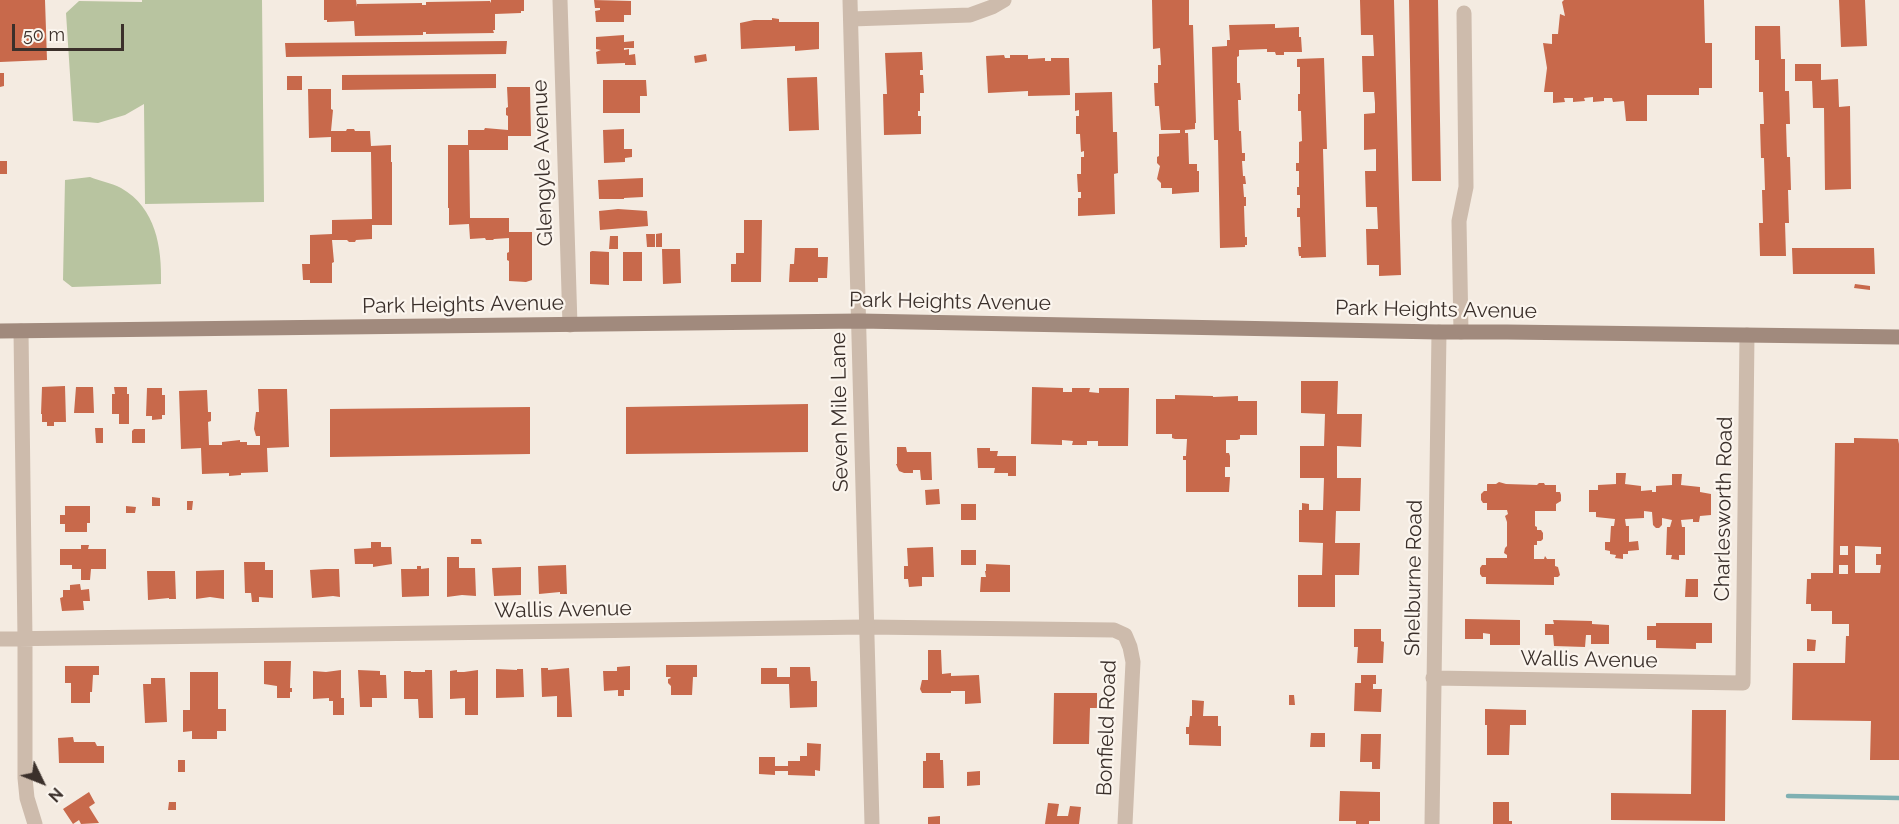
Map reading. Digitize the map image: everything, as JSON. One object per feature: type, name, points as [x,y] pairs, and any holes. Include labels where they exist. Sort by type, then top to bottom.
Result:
[{"type":"main road","name":"Park Heights Avenue","points":[[0,331],[860,321],[1439,332],[1899,337]]},
{"type":"street","name":"Glengyle Avenue","points":[[560,0],[570,325]]},
{"type":"street","name":"Seven Mile Lane","points":[[850,0],[872,824]]},
{"type":"street","points":[[851,19],[970,15],[992,8],[1004,0]]},
{"type":"street","points":[[1461,332],[1459,221],[1466,187],[1464,13]]},
{"type":"street","points":[[21,331],[25,778],[27,798],[35,824]]},
{"type":"street","name":"Shelburne Road","points":[[1431,824],[1439,332]]},
{"type":"street","name":"Charlesworth Road","points":[[1743,683],[1747,335]]},
{"type":"street","name":"Wallis Avenue","points":[[0,639],[867,627],[1100,629],[1114,630],[1125,635]]},
{"type":"street","name":"Bonfield Road","points":[[1125,635],[1133,662],[1125,824]]},
{"type":"street","name":"Wallis Avenue","points":[[1433,678],[1743,683]]},
{"type":"green space","points":[[142,0],[262,0],[264,202],[145,204],[144,104],[125,115],[98,123],[73,121],[66,13],[79,1],[142,2]]},
{"type":"green space","points":[[90,177],[121,188],[142,206],[155,230],[160,256],[161,284],[72,287],[63,280],[65,180]]},
{"type":"building","points":[[0,0],[45,0],[47,60],[0,62]]},
{"type":"building","points":[[324,0],[356,0],[357,7],[357,4],[422,3],[426,5],[426,2],[490,1],[491,3],[491,0],[524,0],[524,11],[495,14],[494,33],[426,34],[423,32],[423,35],[355,36],[354,21],[327,22],[324,20]]},
{"type":"building","points":[[594,0],[631,1],[631,15],[624,15],[624,22],[596,22],[595,11],[600,8],[595,8]]},
{"type":"building","points":[[1152,0],[1189,0],[1189,25],[1193,25],[1196,123],[1195,129],[1185,130],[1185,133],[1188,133],[1189,164],[1197,164],[1197,171],[1199,171],[1199,192],[1172,194],[1172,188],[1161,188],[1161,183],[1157,179],[1160,166],[1157,163],[1159,134],[1180,133],[1180,130],[1161,130],[1159,106],[1155,106],[1154,83],[1158,83],[1158,65],[1161,65],[1160,48],[1153,49]]},
{"type":"building","points":[[1360,0],[1394,0],[1401,275],[1379,276],[1379,265],[1367,265],[1366,229],[1378,229],[1377,207],[1366,207],[1365,171],[1376,171],[1376,149],[1364,150],[1364,114],[1375,113],[1375,103],[1374,92],[1363,92],[1362,56],[1374,56],[1373,35],[1361,35]]},
{"type":"building","points":[[1409,0],[1438,0],[1441,181],[1412,181]]},
{"type":"building","points":[[1564,0],[1704,0],[1705,43],[1712,43],[1712,88],[1699,88],[1699,95],[1647,95],[1647,121],[1626,121],[1624,101],[1613,102],[1612,98],[1593,102],[1593,97],[1584,98],[1585,101],[1573,102],[1573,98],[1564,98],[1565,102],[1553,103],[1553,92],[1544,92],[1547,68],[1543,43],[1552,44],[1552,34],[1558,34],[1560,14],[1565,16],[1562,2]]},
{"type":"building","points":[[1839,0],[1865,0],[1867,46],[1841,47]]},
{"type":"building","points":[[772,18],[779,19],[779,22],[819,22],[819,49],[795,51],[795,46],[741,49],[740,23],[772,20]]},
{"type":"building","points":[[1275,24],[1275,28],[1299,27],[1302,52],[1284,52],[1284,55],[1276,55],[1275,52],[1267,52],[1267,49],[1239,50],[1237,83],[1240,83],[1241,100],[1238,100],[1239,131],[1241,131],[1242,153],[1245,153],[1245,161],[1242,161],[1246,184],[1243,184],[1244,197],[1246,197],[1246,206],[1244,206],[1247,245],[1220,248],[1218,140],[1214,140],[1212,47],[1227,46],[1227,40],[1230,40],[1229,25]]},
{"type":"building","points":[[1755,26],[1780,26],[1781,59],[1785,59],[1785,91],[1789,91],[1790,124],[1786,124],[1791,190],[1788,190],[1789,223],[1785,223],[1786,256],[1760,256],[1759,223],[1763,223],[1762,190],[1765,190],[1760,124],[1764,124],[1763,92],[1759,92],[1759,60],[1755,60]]},
{"type":"building","points":[[624,35],[624,42],[634,41],[634,48],[624,48],[624,50],[629,49],[629,55],[635,54],[636,65],[597,64],[596,52],[601,50],[596,49],[596,37]]},
{"type":"building","points":[[507,41],[506,54],[286,57],[285,43]]},
{"type":"building","points":[[922,52],[923,70],[920,70],[920,75],[923,75],[924,93],[920,93],[920,111],[918,111],[918,116],[921,116],[921,134],[884,135],[883,94],[887,94],[885,53]]},
{"type":"building","points":[[706,54],[707,61],[695,63],[694,56]]},
{"type":"building","points":[[1004,55],[1005,58],[1010,58],[1010,55],[1028,55],[1028,59],[1045,58],[1045,61],[1051,61],[1051,58],[1069,58],[1070,95],[1028,96],[1028,91],[988,93],[986,56]]},
{"type":"building","points":[[1324,58],[1327,149],[1323,149],[1326,257],[1301,258],[1298,247],[1301,247],[1300,217],[1297,217],[1297,208],[1300,208],[1300,195],[1297,195],[1299,171],[1296,171],[1296,163],[1299,163],[1299,142],[1302,141],[1301,111],[1298,111],[1300,67],[1297,67],[1297,59]]},
{"type":"building","points":[[1795,64],[1821,64],[1821,80],[1838,79],[1839,107],[1850,106],[1851,189],[1825,190],[1824,108],[1813,108],[1812,81],[1795,81]]},
{"type":"building","points":[[0,73],[4,73],[4,86],[0,87]]},
{"type":"building","points":[[496,74],[496,88],[342,90],[342,75]]},
{"type":"building","points":[[287,76],[302,76],[302,90],[287,90]]},
{"type":"building","points":[[817,77],[819,130],[789,131],[787,78]]},
{"type":"building","points":[[603,80],[646,80],[647,96],[640,96],[640,113],[603,113]]},
{"type":"building","points":[[507,87],[530,87],[531,136],[508,136],[508,150],[469,150],[470,218],[509,218],[509,232],[532,232],[532,280],[526,282],[509,281],[507,253],[509,252],[509,238],[470,239],[469,224],[449,225],[448,145],[468,145],[468,130],[484,130],[485,128],[508,130]]},
{"type":"building","points":[[308,89],[331,89],[331,109],[333,110],[331,131],[354,129],[355,131],[370,131],[371,146],[391,145],[392,225],[372,225],[372,239],[355,242],[332,240],[334,262],[332,263],[332,283],[310,283],[310,280],[303,280],[302,264],[310,264],[310,235],[332,234],[332,220],[372,219],[371,152],[331,152],[331,137],[309,138]]},
{"type":"building","points":[[1112,92],[1113,132],[1117,132],[1118,173],[1114,174],[1115,214],[1078,216],[1078,198],[1081,198],[1081,192],[1078,192],[1077,174],[1081,174],[1081,157],[1084,157],[1084,151],[1081,152],[1080,134],[1076,134],[1076,116],[1079,116],[1079,110],[1075,111],[1075,93]]},
{"type":"building","points":[[624,129],[624,149],[632,149],[632,157],[625,158],[625,162],[604,163],[603,130]]},
{"type":"building","points":[[0,161],[7,161],[7,174],[0,174]]},
{"type":"building","points":[[643,178],[643,197],[599,199],[598,180]]},
{"type":"building","points":[[618,209],[647,211],[648,226],[600,230],[599,211]]},
{"type":"building","points":[[744,220],[762,220],[761,282],[731,282],[731,264],[736,264],[736,253],[744,253]]},
{"type":"building","points":[[662,233],[662,247],[656,247],[656,234]]},
{"type":"building","points":[[646,234],[655,234],[655,247],[647,247]]},
{"type":"building","points":[[610,236],[618,236],[618,249],[609,249]]},
{"type":"building","points":[[795,248],[818,248],[818,257],[828,257],[827,278],[818,278],[818,282],[789,282],[790,264],[794,264]]},
{"type":"building","points":[[1792,248],[1874,248],[1875,274],[1793,274]]},
{"type":"building","points":[[662,249],[680,249],[681,283],[663,284]]},
{"type":"building","points":[[590,252],[609,252],[609,285],[590,284]]},
{"type":"building","points":[[623,252],[642,252],[642,281],[623,281]]},
{"type":"building","points":[[1855,284],[1870,286],[1870,290],[1854,288]]},
{"type":"building","points":[[1301,381],[1338,381],[1337,414],[1362,414],[1361,447],[1337,446],[1337,478],[1361,478],[1360,511],[1336,511],[1335,543],[1360,543],[1359,575],[1335,575],[1335,607],[1298,607],[1298,575],[1322,575],[1323,543],[1299,542],[1299,510],[1302,510],[1302,503],[1309,504],[1309,510],[1323,510],[1324,478],[1300,478],[1300,446],[1324,446],[1325,414],[1301,413]]},
{"type":"building","points":[[65,386],[66,422],[54,422],[54,426],[47,426],[47,422],[42,422],[42,387]]},
{"type":"building","points":[[76,387],[93,387],[94,413],[74,413]]},
{"type":"building","points":[[114,387],[127,387],[129,424],[119,424],[119,414],[112,414]]},
{"type":"building","points":[[1032,387],[1063,388],[1063,392],[1072,392],[1072,388],[1090,388],[1089,392],[1099,393],[1099,388],[1129,388],[1128,446],[1098,446],[1098,441],[1087,441],[1087,445],[1072,445],[1073,441],[1062,440],[1062,445],[1031,444]]},
{"type":"building","points":[[147,388],[162,388],[162,395],[165,395],[165,415],[162,415],[162,419],[152,420],[152,416],[146,416]]},
{"type":"building","points":[[258,389],[287,389],[289,447],[267,448],[268,472],[229,476],[229,473],[202,474],[201,448],[181,449],[179,391],[207,390],[208,412],[211,412],[211,421],[208,422],[209,445],[222,445],[222,442],[240,440],[240,442],[247,442],[247,445],[260,445],[260,436],[256,436],[254,429],[256,412],[259,412]]},
{"type":"building","points":[[1175,395],[1238,396],[1238,401],[1257,401],[1257,435],[1240,435],[1240,439],[1226,440],[1226,453],[1230,456],[1230,467],[1225,467],[1225,477],[1230,477],[1229,492],[1186,492],[1186,460],[1183,460],[1183,456],[1186,456],[1187,439],[1172,438],[1172,434],[1156,434],[1156,399],[1175,399]]},
{"type":"building","points":[[808,404],[808,452],[626,454],[626,407]]},
{"type":"building","points":[[530,407],[530,454],[330,457],[330,409]]},
{"type":"building","points":[[95,428],[103,428],[103,443],[96,443]]},
{"type":"building","points":[[134,429],[145,429],[145,443],[132,443]]},
{"type":"building","points":[[1854,438],[1898,439],[1899,444],[1899,760],[1870,760],[1871,721],[1792,720],[1793,663],[1845,663],[1849,624],[1832,624],[1832,611],[1811,611],[1811,604],[1806,604],[1807,579],[1811,579],[1811,573],[1833,573],[1835,443],[1854,443]],"holes":[[[1840,546],[1848,546],[1848,555],[1840,555]],[[1855,546],[1881,547],[1881,554],[1876,554],[1876,565],[1881,565],[1880,573],[1855,573]],[[1839,565],[1848,565],[1848,574],[1839,574]]]},
{"type":"building","points":[[897,447],[906,447],[907,452],[931,452],[932,480],[921,480],[920,470],[913,470],[913,473],[899,471],[896,464]]},
{"type":"building","points":[[977,448],[990,448],[990,451],[998,451],[997,456],[1016,456],[1016,476],[1008,476],[1008,473],[994,473],[995,468],[978,468]]},
{"type":"building","points":[[1616,473],[1626,473],[1625,484],[1641,486],[1641,491],[1652,490],[1652,492],[1656,492],[1656,486],[1672,485],[1672,474],[1682,474],[1681,485],[1700,487],[1700,492],[1711,494],[1711,515],[1700,516],[1699,522],[1693,522],[1693,519],[1681,520],[1682,527],[1685,527],[1685,555],[1679,555],[1679,560],[1671,559],[1672,555],[1666,555],[1667,527],[1670,527],[1672,520],[1662,518],[1662,525],[1656,528],[1653,525],[1652,512],[1644,511],[1644,518],[1625,519],[1626,526],[1629,526],[1629,542],[1638,541],[1639,550],[1628,551],[1628,554],[1623,554],[1623,559],[1615,558],[1616,555],[1605,550],[1605,542],[1610,542],[1611,526],[1614,526],[1615,519],[1596,517],[1596,512],[1589,512],[1589,490],[1598,490],[1598,485],[1616,484]]},
{"type":"building","points":[[1499,482],[1537,485],[1544,483],[1545,485],[1556,485],[1556,492],[1560,492],[1561,501],[1556,504],[1556,511],[1535,511],[1535,526],[1543,533],[1543,539],[1534,545],[1534,559],[1544,559],[1545,556],[1547,559],[1555,559],[1555,566],[1558,567],[1560,575],[1554,577],[1554,585],[1486,584],[1486,577],[1480,574],[1482,565],[1486,565],[1486,558],[1507,558],[1504,553],[1507,546],[1505,516],[1508,514],[1507,510],[1487,510],[1487,503],[1481,500],[1481,494],[1487,491],[1487,484]]},
{"type":"building","points":[[939,489],[940,504],[926,505],[925,490]]},
{"type":"building","points":[[152,497],[160,498],[160,506],[152,506]]},
{"type":"building","points":[[187,501],[193,501],[192,510],[187,510]]},
{"type":"building","points":[[961,504],[976,504],[976,520],[961,520]]},
{"type":"building","points":[[65,506],[90,506],[90,523],[87,523],[87,532],[65,532],[65,524],[60,524],[60,515],[65,515]]},
{"type":"building","points":[[126,506],[136,507],[135,513],[126,513]]},
{"type":"building","points":[[471,539],[481,539],[482,544],[471,544]]},
{"type":"building","points":[[371,542],[381,542],[381,547],[391,547],[392,564],[373,567],[373,564],[355,564],[354,549],[371,548]]},
{"type":"building","points":[[81,545],[89,545],[88,549],[106,549],[106,569],[91,569],[90,580],[81,580],[81,569],[72,569],[72,565],[60,565],[60,549],[81,549]]},
{"type":"building","points":[[933,547],[934,577],[922,577],[922,586],[909,587],[908,579],[904,579],[904,566],[908,566],[907,548]]},
{"type":"building","points":[[961,550],[976,550],[976,565],[961,565]]},
{"type":"building","points":[[447,557],[459,557],[459,568],[475,568],[476,596],[447,597]]},
{"type":"building","points":[[244,562],[265,562],[265,570],[273,570],[273,598],[259,597],[259,602],[252,602],[251,593],[245,593]]},
{"type":"building","points":[[986,564],[1010,565],[1010,592],[980,592],[981,577],[986,577]]},
{"type":"building","points":[[566,565],[567,594],[560,594],[560,592],[539,594],[538,566]]},
{"type":"building","points":[[417,566],[421,566],[421,569],[429,568],[429,596],[402,597],[401,569],[417,569]]},
{"type":"building","points":[[521,567],[521,595],[494,596],[492,568]]},
{"type":"building","points":[[339,569],[340,597],[312,598],[310,570]]},
{"type":"building","points":[[224,570],[224,599],[210,597],[196,599],[196,571]]},
{"type":"building","points":[[147,571],[175,571],[176,599],[148,600]]},
{"type":"building","points":[[1686,579],[1698,579],[1698,597],[1685,597]]},
{"type":"building","points":[[80,584],[81,590],[89,589],[90,601],[83,601],[84,610],[62,611],[60,598],[63,597],[63,590],[70,590],[70,585]]},
{"type":"building","points":[[1465,619],[1520,620],[1520,645],[1490,645],[1490,634],[1483,633],[1483,639],[1465,639]]},
{"type":"building","points":[[1553,620],[1592,621],[1592,624],[1609,625],[1609,644],[1591,644],[1591,635],[1586,635],[1585,647],[1554,646],[1553,635],[1545,635],[1545,624],[1554,624]]},
{"type":"building","points":[[1656,623],[1712,623],[1712,643],[1696,643],[1696,649],[1656,648],[1656,640],[1647,640],[1647,626],[1656,626]]},
{"type":"building","points":[[1354,629],[1381,629],[1381,641],[1384,642],[1383,663],[1357,663],[1358,647],[1354,647]]},
{"type":"building","points":[[1807,639],[1816,640],[1815,651],[1807,651]]},
{"type":"building","points":[[928,650],[941,650],[942,674],[979,675],[981,703],[965,704],[965,691],[922,693],[920,689],[922,680],[928,680]]},
{"type":"building","points":[[264,661],[291,661],[290,688],[292,692],[290,692],[290,698],[277,698],[277,686],[264,684]]},
{"type":"building","points":[[666,665],[697,665],[697,677],[693,677],[692,695],[671,695],[668,679],[671,678],[666,677]]},
{"type":"building","points":[[65,666],[99,666],[99,675],[93,675],[90,703],[71,703],[71,683],[65,683]]},
{"type":"building","points":[[630,666],[630,690],[624,690],[624,696],[618,696],[618,690],[604,691],[603,671],[617,671],[617,667]]},
{"type":"building","points":[[790,667],[810,667],[811,681],[817,681],[817,707],[790,708],[789,684],[761,684],[761,668],[777,668],[777,677],[790,677]]},
{"type":"building","points":[[541,668],[548,668],[548,670],[569,668],[572,717],[557,717],[557,696],[542,697]]},
{"type":"building","points":[[496,669],[523,669],[524,697],[496,698]]},
{"type":"building","points":[[341,670],[341,698],[344,698],[344,715],[333,715],[333,701],[329,701],[329,698],[313,699],[313,671]]},
{"type":"building","points":[[358,670],[380,671],[380,675],[386,675],[387,698],[372,698],[372,707],[360,707]]},
{"type":"building","points":[[425,670],[432,670],[433,718],[419,718],[418,699],[404,699],[404,671],[425,672]]},
{"type":"building","points":[[457,670],[457,672],[464,672],[478,670],[478,715],[465,715],[465,698],[450,699],[450,671]]},
{"type":"building","points":[[190,672],[218,672],[218,709],[226,709],[226,731],[217,731],[217,739],[192,739],[192,731],[183,732],[183,710],[190,710]]},
{"type":"building","points":[[1361,675],[1376,675],[1376,684],[1373,684],[1373,689],[1382,689],[1381,712],[1354,711],[1355,683],[1361,683]]},
{"type":"building","points":[[151,678],[165,678],[167,722],[145,723],[143,684],[151,684]]},
{"type":"building","points":[[1054,693],[1097,693],[1097,708],[1090,708],[1089,744],[1053,744]]},
{"type":"building","points":[[1289,695],[1294,695],[1295,705],[1289,705]]},
{"type":"building","points":[[1192,700],[1204,701],[1203,716],[1218,716],[1218,726],[1221,726],[1221,746],[1189,745],[1189,734],[1186,734],[1186,727],[1189,727],[1190,716],[1192,716]]},
{"type":"building","points":[[1485,709],[1526,710],[1526,725],[1510,725],[1509,755],[1487,755]]},
{"type":"building","points":[[1692,710],[1726,710],[1725,821],[1611,820],[1611,793],[1691,794]]},
{"type":"building","points":[[1311,733],[1325,733],[1325,747],[1310,747]]},
{"type":"building","points":[[1361,734],[1381,734],[1380,769],[1372,769],[1372,762],[1360,762]]},
{"type":"building","points":[[73,737],[74,742],[95,742],[97,746],[104,746],[104,763],[59,763],[58,738]]},
{"type":"building","points":[[807,743],[821,744],[820,771],[815,770],[815,776],[788,775],[788,771],[775,771],[775,775],[759,774],[759,757],[775,757],[775,766],[788,766],[788,761],[800,761],[800,756],[807,756]]},
{"type":"building","points":[[926,753],[940,753],[940,760],[943,760],[944,788],[923,788],[923,761],[926,761]]},
{"type":"building","points":[[178,760],[185,760],[185,772],[178,772]]},
{"type":"building","points":[[980,771],[980,785],[967,786],[967,772]]},
{"type":"building","points":[[1340,791],[1380,792],[1380,821],[1356,824],[1356,821],[1339,821]]},
{"type":"building","points":[[89,792],[95,803],[89,807],[99,823],[81,824],[79,820],[73,824],[63,809]]},
{"type":"building","points":[[169,802],[176,802],[176,810],[168,810]]},
{"type":"building","points":[[1493,802],[1509,802],[1509,821],[1512,821],[1512,824],[1493,824]]},
{"type":"building","points":[[1048,803],[1059,804],[1057,816],[1068,816],[1070,806],[1081,807],[1079,824],[1045,824]]},
{"type":"building","points":[[940,816],[940,824],[928,824],[928,817]]},
{"type":"waterway","points":[[1788,796],[1899,798]]}]
